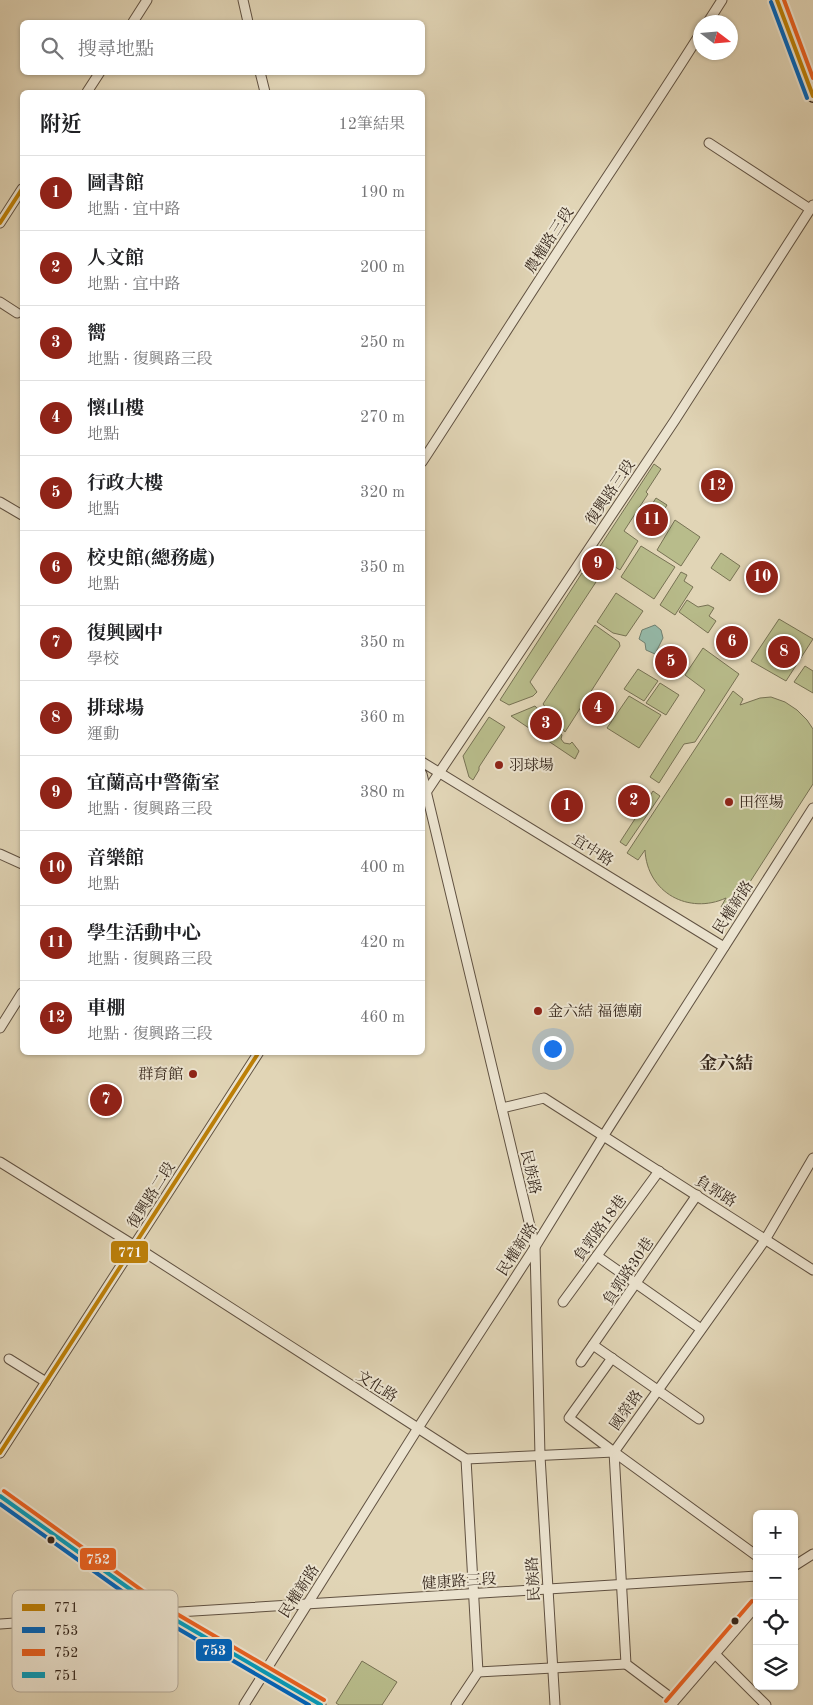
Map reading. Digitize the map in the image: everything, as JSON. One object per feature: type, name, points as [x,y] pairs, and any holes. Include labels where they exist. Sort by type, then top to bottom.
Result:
[{"type":"main road","points":[[781,1],[813,96]]},
{"type":"street","points":[[134,20],[147,0]]},
{"type":"street","points":[[243,0],[248,20]]},
{"type":"street","points":[[712,15],[722,0]]},
{"type":"street","name":"農權路三段","points":[[425,457],[480,370],[656,106],[693,45]]},
{"type":"street","points":[[88,90],[98,75]]},
{"type":"street","points":[[261,75],[264,90]]},
{"type":"street","points":[[709,143],[812,207]]},
{"type":"street","points":[[0,223],[20,192]]},
{"type":"street","name":"復興路三段","points":[[425,795],[675,420],[812,207]]},
{"type":"street","points":[[0,302],[17,313]]},
{"type":"street","points":[[0,502],[20,515]]},
{"type":"street","name":"宜中路","points":[[425,764],[724,947]]},
{"type":"street","name":"民族路","points":[[425,800],[535,1247],[540,1456],[555,1705]]},
{"type":"street","name":"民權新路","points":[[244,1705],[813,808]]},
{"type":"street","points":[[0,854],[20,863]]},
{"type":"street","points":[[0,1028],[20,996]]},
{"type":"street","name":"復興路二段","points":[[0,1453],[257,1055]]},
{"type":"street","name":"負郭路","points":[[502,1108],[544,1098],[813,1270]]},
{"type":"street","name":"國榮路","points":[[626,1664],[614,1452],[765,1240],[813,1158]]},
{"type":"street","name":"文化路","points":[[0,1162],[135,1246],[368,1398],[466,1459]]},
{"type":"street","name":"負郭路18巷","points":[[563,1302],[658,1171]]},
{"type":"street","name":"負郭路30巷","points":[[581,1362],[698,1195]]},
{"type":"street","points":[[597,1256],[701,1329]]},
{"type":"street","points":[[593,1345],[699,1419]]},
{"type":"street","points":[[612,1358],[569,1418],[756,1555]]},
{"type":"street","points":[[9,1360],[46,1382]]},
{"type":"street","points":[[456,1705],[478,1672],[466,1459],[614,1452]]},
{"type":"street","points":[[0,1496],[131,1590]]},
{"type":"street","points":[[798,1563],[813,1554]]},
{"type":"street","name":"健康路三段","points":[[178,1611],[753,1576]]},
{"type":"street","points":[[478,1672],[626,1664],[672,1703],[753,1610]]},
{"type":"street","points":[[178,1621],[321,1705]]},
{"type":"street","points":[[715,1654],[766,1705]]},
{"type":"shaded area","points":[[654,464],[661,469],[646,492],[648,494],[624,531],[638,541],[620,570],[595,554]]},
{"type":"shaded area","points":[[656,498],[667,505],[655,524],[644,517]]},
{"type":"shaded area","points":[[675,520],[700,537],[681,566],[657,550]]},
{"type":"shaded area","points":[[641,546],[675,567],[654,599],[621,577]]},
{"type":"shaded area","points":[[721,553],[740,566],[730,581],[711,568]]},
{"type":"shaded area","points":[[681,572],[687,575],[684,581],[693,587],[675,615],[660,605]]},
{"type":"shaded area","points":[[582,573],[596,582],[530,682],[537,692],[533,696],[509,705],[500,700]]},
{"type":"shaded area","points":[[616,593],[643,611],[626,636],[613,633],[597,622]]},
{"type":"shaded area","points":[[687,600],[698,607],[708,605],[714,608],[709,616],[716,621],[708,633],[679,612]]},
{"type":"shaded area","points":[[779,619],[813,639],[786,681],[751,661]]},
{"type":"shaded area","points":[[595,625],[619,642],[620,646],[565,732],[543,704]]},
{"type":"shaded area","points":[[655,625],[661,630],[663,638],[655,654],[646,650],[645,643],[639,639],[642,630]]},
{"type":"shaded area","points":[[703,648],[739,674],[695,742],[684,744],[659,783],[650,777],[705,690],[685,675]]},
{"type":"shaded area","points":[[805,666],[813,671],[813,693],[794,682]]},
{"type":"shaded area","points":[[638,669],[658,681],[644,701],[624,689]]},
{"type":"shaded area","points":[[660,683],[679,695],[666,715],[646,703]]},
{"type":"shaded area","points":[[733,691],[743,699],[740,705],[760,698],[771,697],[785,702],[807,720],[813,729],[813,784],[730,913],[721,907],[726,898],[712,903],[698,904],[685,902],[672,896],[662,889],[653,878],[645,850],[638,860],[627,853]]},
{"type":"shaded area","points":[[629,696],[661,715],[639,748],[607,728]]},
{"type":"shaded area","points":[[535,706],[562,735],[561,739],[564,743],[570,744],[572,742],[579,751],[575,759],[511,716]]},
{"type":"shaded area","points":[[489,717],[505,727],[479,767],[473,780],[469,777],[463,756]]},
{"type":"shaded area","points":[[653,791],[660,796],[626,846],[620,842]]},
{"type":"shaded area","points":[[362,1661],[397,1682],[382,1705],[339,1705],[336,1703]]},
{"type":"transit line","name":"771","points":[[777,0],[813,96]]},
{"type":"transit line","name":"752","points":[[784,0],[813,78]]},
{"type":"transit line","name":"753","points":[[771,2],[807,98]]},
{"type":"transit line","name":"771","points":[[0,223],[20,192]]},
{"type":"transit line","name":"771","points":[[0,1453],[257,1055]]},
{"type":"transit line","name":"752","points":[[4,1491],[141,1590]]},
{"type":"transit line","name":"751","points":[[0,1496],[131,1590]]},
{"type":"transit line","name":"753","points":[[0,1504],[120,1590]]},
{"type":"transit line","name":"752","points":[[666,1701],[752,1601]]},
{"type":"transit line","name":"752","points":[[178,1615],[324,1700]]},
{"type":"transit line","name":"751","points":[[178,1621],[321,1705]]},
{"type":"transit line","name":"753","points":[[178,1629],[309,1705]]},
{"type":"place","name":"車棚","points":[[717,486]]},
{"type":"place","name":"學生活動中心","points":[[652,520]]},
{"type":"place","name":"宜蘭高中警衛室","points":[[598,564]]},
{"type":"place","name":"音樂館","points":[[762,577]]},
{"type":"place","name":"校史館(總務處)","points":[[732,642]]},
{"type":"place","name":"排球場","points":[[784,652]]},
{"type":"place","name":"行政大樓","points":[[671,662]]},
{"type":"place","name":"懷山樓","points":[[598,708]]},
{"type":"place","name":"嚮","points":[[546,724]]},
{"type":"place","name":"羽球場","points":[[499,765]]},
{"type":"place","name":"人文館","points":[[634,801]]},
{"type":"place","name":"田徑場","points":[[729,802]]},
{"type":"place","name":"圖書館","points":[[567,806]]},
{"type":"place","name":"金六結 福德廟","points":[[538,1011]]},
{"type":"place","name":"群育館","points":[[193,1074]]},
{"type":"place","name":"復興國中","points":[[106,1100]]},
{"type":"district","name":"金六結","points":[[726,1063]]}]
